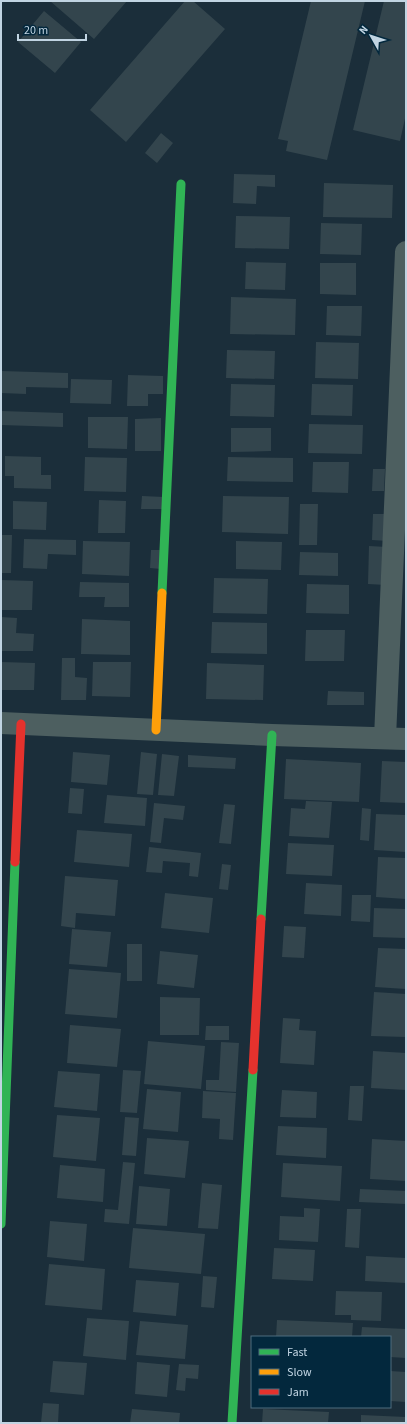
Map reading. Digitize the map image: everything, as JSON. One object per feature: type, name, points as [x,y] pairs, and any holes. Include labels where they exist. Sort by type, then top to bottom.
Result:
[{"type":"street","points":[[156,730],[181,184]]},
{"type":"street","points":[[384,738],[406,252]]},
{"type":"street","points":[[1,1224],[11,724],[406,739]]},
{"type":"street","points":[[232,1423],[272,735]]},
{"type":"building","points":[[50,1],[127,1],[94,39]]},
{"type":"building","points":[[185,1],[193,1],[225,29],[126,142],[90,110]]},
{"type":"building","points":[[311,1],[365,1],[327,160],[286,151],[288,141],[278,139]]},
{"type":"building","points":[[384,1],[406,1],[406,114],[400,141],[353,130]]},
{"type":"building","points":[[44,11],[81,42],[55,73],[18,42]]},
{"type":"building","points":[[161,133],[173,143],[157,163],[145,153]]},
{"type":"building","points":[[234,174],[275,175],[275,187],[257,186],[256,204],[233,203]]},
{"type":"building","points":[[324,183],[393,185],[392,218],[323,217]]},
{"type":"building","points":[[236,216],[290,217],[289,249],[235,248]]},
{"type":"building","points":[[321,223],[362,224],[361,255],[320,254]]},
{"type":"building","points":[[246,262],[286,263],[285,290],[245,289]]},
{"type":"building","points":[[320,263],[356,263],[356,295],[320,294]]},
{"type":"building","points":[[231,297],[296,299],[295,335],[230,334]]},
{"type":"building","points":[[327,306],[362,306],[361,336],[326,335]]},
{"type":"building","points":[[316,342],[359,343],[358,379],[315,378]]},
{"type":"building","points":[[227,350],[275,351],[274,379],[226,378]]},
{"type":"building","points":[[1,371],[68,373],[68,388],[26,387],[26,394],[1,393]]},
{"type":"building","points":[[128,375],[163,376],[163,394],[148,394],[148,406],[127,406]]},
{"type":"building","points":[[71,379],[112,380],[111,404],[70,403]]},
{"type":"building","points":[[231,384],[275,385],[274,417],[230,416]]},
{"type":"building","points":[[312,384],[353,385],[352,416],[311,415]]},
{"type":"building","points":[[1,411],[63,413],[63,427],[1,425]]},
{"type":"building","points":[[88,417],[128,417],[127,449],[88,448]]},
{"type":"building","points":[[161,418],[161,451],[135,451],[135,419]]},
{"type":"building","points":[[309,424],[363,425],[362,454],[308,453]]},
{"type":"building","points":[[231,428],[271,428],[271,451],[231,452]]},
{"type":"building","points":[[5,456],[41,457],[41,475],[51,475],[51,489],[14,488],[14,476],[5,476]]},
{"type":"building","points":[[85,457],[127,458],[126,492],[84,491]]},
{"type":"building","points":[[228,457],[293,458],[293,482],[227,481]]},
{"type":"building","points":[[313,462],[349,462],[348,493],[312,492]]},
{"type":"building","points":[[373,469],[385,469],[384,491],[372,491]]},
{"type":"building","points":[[142,496],[164,497],[164,509],[141,509]]},
{"type":"building","points":[[223,496],[289,497],[288,534],[222,532]]},
{"type":"building","points":[[99,500],[126,501],[125,533],[98,533]]},
{"type":"building","points":[[13,501],[47,502],[46,530],[13,529]]},
{"type":"building","points":[[300,504],[318,504],[317,545],[299,545]]},
{"type":"building","points":[[373,514],[389,514],[388,541],[372,540]]},
{"type":"building","points":[[1,535],[12,535],[11,573],[1,573]]},
{"type":"building","points":[[24,539],[76,540],[76,555],[48,554],[47,569],[23,568]]},
{"type":"building","points":[[83,541],[130,542],[129,576],[82,574]]},
{"type":"building","points":[[236,541],[282,542],[281,570],[236,569]]},
{"type":"building","points":[[369,546],[387,547],[386,585],[368,584]]},
{"type":"building","points":[[151,550],[161,550],[161,569],[150,568]]},
{"type":"building","points":[[300,552],[338,553],[338,576],[299,575]]},
{"type":"building","points":[[214,578],[268,579],[267,614],[213,613]]},
{"type":"building","points":[[1,580],[33,581],[32,610],[1,610]]},
{"type":"building","points":[[80,582],[129,583],[129,607],[104,607],[105,597],[79,597]]},
{"type":"building","points":[[307,584],[349,585],[349,614],[306,613]]},
{"type":"building","points":[[1,617],[17,618],[16,633],[34,634],[33,651],[1,651]]},
{"type":"building","points":[[82,619],[130,621],[130,655],[81,654]]},
{"type":"building","points":[[212,622],[267,623],[267,654],[211,653]]},
{"type":"building","points":[[306,630],[345,630],[344,661],[305,661]]},
{"type":"building","points":[[62,658],[75,658],[75,677],[87,678],[86,700],[61,700]]},
{"type":"building","points":[[1,662],[35,663],[34,690],[1,690]]},
{"type":"building","points":[[93,662],[131,662],[130,697],[92,696]]},
{"type":"building","points":[[207,663],[264,665],[263,700],[206,699]]},
{"type":"building","points":[[328,691],[364,692],[364,705],[327,705]]},
{"type":"building","points":[[73,752],[110,755],[107,785],[71,782]]},
{"type":"building","points":[[141,752],[157,754],[153,795],[137,794]]},
{"type":"building","points":[[162,754],[179,756],[174,796],[158,795]]},
{"type":"building","points":[[188,755],[236,758],[235,769],[188,767]]},
{"type":"building","points":[[286,759],[361,763],[359,802],[284,799]]},
{"type":"building","points":[[382,761],[406,762],[406,803],[380,802]]},
{"type":"building","points":[[70,788],[84,789],[82,814],[68,813]]},
{"type":"building","points":[[107,795],[147,798],[145,826],[104,823]]},
{"type":"building","points":[[306,801],[332,802],[329,838],[289,836],[291,808],[305,809]]},
{"type":"building","points":[[154,803],[185,806],[183,820],[164,818],[161,843],[150,842]]},
{"type":"building","points":[[224,804],[235,805],[231,844],[219,843]]},
{"type":"building","points":[[362,808],[371,809],[369,841],[360,840]]},
{"type":"building","points":[[376,814],[406,815],[406,852],[374,850]]},
{"type":"building","points":[[77,830],[132,834],[129,867],[74,862]]},
{"type":"building","points":[[288,843],[334,845],[332,876],[286,874]]},
{"type":"building","points":[[149,847],[201,853],[198,877],[189,876],[190,863],[163,861],[162,873],[146,872]]},
{"type":"building","points":[[378,857],[406,858],[406,899],[376,897]]},
{"type":"building","points":[[222,864],[231,865],[228,890],[219,889]]},
{"type":"building","points":[[65,876],[118,880],[115,916],[76,913],[75,928],[61,926]]},
{"type":"building","points":[[306,883],[342,885],[341,916],[304,914]]},
{"type":"building","points":[[165,893],[213,898],[209,933],[161,928]]},
{"type":"building","points":[[352,895],[371,895],[370,922],[351,921]]},
{"type":"building","points":[[374,908],[406,909],[406,938],[373,937]]},
{"type":"building","points":[[284,926],[306,927],[304,958],[282,957]]},
{"type":"building","points":[[72,929],[111,932],[107,967],[69,964]]},
{"type":"building","points":[[127,944],[142,944],[142,981],[127,981]]},
{"type":"building","points":[[378,948],[406,949],[406,989],[375,987]]},
{"type":"building","points":[[160,951],[198,955],[194,988],[157,984]]},
{"type":"building","points":[[69,969],[121,973],[117,1018],[65,1014]]},
{"type":"building","points":[[374,992],[406,994],[406,1037],[371,1036]]},
{"type":"building","points":[[160,997],[200,998],[199,1035],[160,1035]]},
{"type":"building","points":[[283,1018],[300,1019],[299,1030],[316,1031],[314,1065],[280,1063]]},
{"type":"building","points":[[70,1025],[121,1029],[117,1067],[67,1063]]},
{"type":"building","points":[[206,1026],[229,1026],[229,1040],[205,1040]]},
{"type":"building","points":[[148,1041],[205,1046],[201,1089],[144,1084]]},
{"type":"building","points":[[221,1042],[239,1043],[236,1092],[206,1090],[206,1080],[219,1080]]},
{"type":"building","points":[[373,1051],[406,1053],[406,1090],[371,1088]]},
{"type":"building","points":[[123,1070],[141,1071],[137,1113],[120,1112]]},
{"type":"building","points":[[58,1071],[100,1074],[97,1111],[54,1107]]},
{"type":"building","points":[[350,1086],[364,1086],[362,1121],[348,1120]]},
{"type":"building","points":[[147,1089],[181,1092],[178,1132],[143,1129]]},
{"type":"building","points":[[282,1090],[317,1092],[316,1118],[280,1117]]},
{"type":"building","points":[[203,1091],[236,1093],[233,1140],[219,1139],[220,1119],[202,1118]]},
{"type":"building","points":[[57,1115],[100,1118],[96,1161],[53,1157]]},
{"type":"building","points":[[125,1117],[139,1118],[136,1156],[122,1155]]},
{"type":"building","points":[[278,1126],[327,1128],[326,1158],[276,1155]]},
{"type":"building","points":[[147,1138],[189,1141],[185,1178],[144,1174]]},
{"type":"building","points":[[372,1139],[406,1141],[406,1181],[370,1179]]},
{"type":"building","points":[[123,1162],[135,1163],[129,1224],[104,1222],[105,1209],[118,1210]]},
{"type":"building","points":[[283,1163],[342,1166],[340,1201],[281,1197]]},
{"type":"building","points":[[60,1165],[105,1169],[103,1202],[57,1198]]},
{"type":"building","points":[[202,1183],[222,1185],[218,1229],[198,1228]]},
{"type":"building","points":[[139,1186],[170,1189],[167,1226],[136,1224]]},
{"type":"building","points":[[360,1189],[406,1191],[406,1204],[359,1202]]},
{"type":"building","points":[[304,1208],[320,1209],[318,1242],[279,1240],[280,1216],[304,1217]]},
{"type":"building","points":[[347,1209],[361,1209],[359,1248],[345,1247]]},
{"type":"building","points":[[50,1221],[87,1224],[84,1261],[47,1257]]},
{"type":"building","points":[[133,1228],[205,1234],[201,1274],[129,1268]]},
{"type":"building","points":[[274,1248],[315,1250],[313,1281],[272,1279]]},
{"type":"building","points":[[366,1256],[406,1258],[406,1283],[365,1281]]},
{"type":"building","points":[[49,1264],[105,1269],[102,1310],[45,1305]]},
{"type":"building","points":[[203,1276],[217,1277],[214,1308],[201,1307]]},
{"type":"building","points":[[136,1280],[179,1283],[176,1316],[133,1312]]},
{"type":"building","points":[[336,1291],[382,1292],[381,1321],[351,1320],[351,1315],[335,1315]]},
{"type":"building","points":[[87,1318],[129,1321],[126,1360],[83,1356]]},
{"type":"building","points":[[277,1320],[353,1323],[352,1336],[276,1336]]},
{"type":"building","points":[[140,1321],[188,1325],[185,1359],[136,1355]]},
{"type":"building","points":[[362,1327],[406,1329],[406,1358],[391,1357],[391,1336],[361,1336]]},
{"type":"building","points":[[53,1361],[87,1363],[84,1395],[50,1392]]},
{"type":"building","points":[[137,1362],[170,1365],[167,1397],[135,1394]]},
{"type":"building","points":[[179,1364],[199,1365],[198,1379],[186,1378],[185,1391],[176,1390]]},
{"type":"building","points":[[391,1371],[406,1372],[406,1402],[391,1401]]},
{"type":"building","points":[[43,1403],[59,1404],[58,1423],[41,1423]]},
{"type":"building","points":[[132,1409],[180,1413],[179,1423],[130,1423]]},
{"type":"building","points":[[263,1409],[329,1412],[328,1423],[262,1423]]},
{"type":"building","points":[[361,1415],[406,1417],[406,1423],[361,1423]]},
{"type":"traffic: fast","points":[[162,593],[181,184]]},
{"type":"traffic: fast","points":[[261,919],[272,735]]},
{"type":"traffic: fast","points":[[1,1224],[15,862]]},
{"type":"traffic: fast","points":[[232,1423],[253,1070]]},
{"type":"traffic: slow","points":[[156,730],[162,593]]},
{"type":"traffic: jam","points":[[15,862],[21,724]]},
{"type":"traffic: jam","points":[[253,1070],[261,919]]}]
